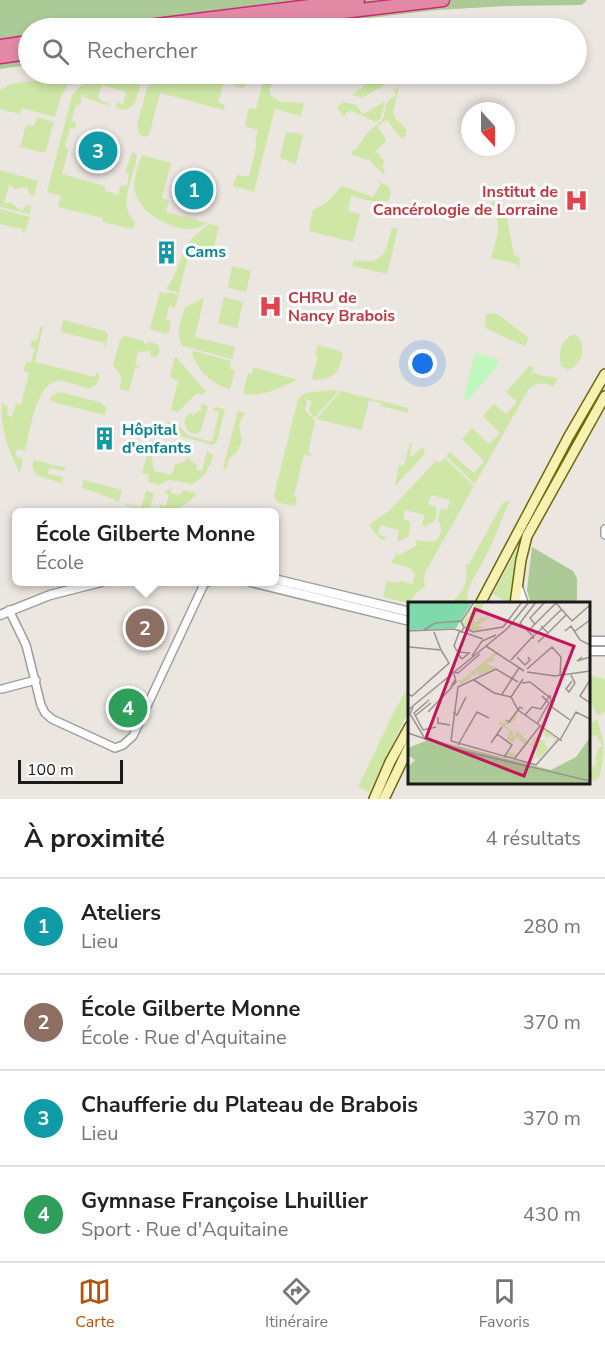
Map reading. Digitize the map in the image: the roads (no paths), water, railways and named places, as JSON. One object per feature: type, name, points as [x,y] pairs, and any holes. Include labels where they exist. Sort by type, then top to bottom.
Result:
[{"type":"highway","points":[[213,18],[358,0]]},
{"type":"highway","points":[[294,18],[443,0]]},
{"type":"highway","points":[[0,46],[18,43]]},
{"type":"highway","points":[[0,57],[18,54]]},
{"type":"main road","points":[[481,602],[569,436],[605,374]]},
{"type":"main road","points":[[515,602],[527,536],[605,396]]},
{"type":"main road","points":[[374,799],[390,762],[408,730]]},
{"type":"main road","points":[[384,799],[408,749]]},
{"type":"street","points":[[605,530],[605,535]]},
{"type":"street","points":[[279,580],[408,612]]},
{"type":"street","points":[[0,615],[60,591],[83,586]]},
{"type":"street","points":[[9,610],[23,635],[43,709],[52,719],[112,747],[123,745],[133,736],[203,586]]},
{"type":"street","points":[[267,586],[408,621]]},
{"type":"street","points":[[518,586],[523,602]]},
{"type":"street","points":[[2,689],[36,680]]},
{"type":"place","name":"Chaufferie du Plateau de Brabois","points":[[98,151]]},
{"type":"place","name":"Ateliers","points":[[194,190]]},
{"type":"place","name":"Institut de Cancérologie de Lorraine","points":[[576,201]]},
{"type":"place","name":"Cams","points":[[167,252]]},
{"type":"place","name":"CHRU de Nancy Brabois","points":[[270,307]]},
{"type":"place","name":"Hôpital d'enfants","points":[[104,439]]},
{"type":"place","name":"École Gilberte Monne","points":[[145,628]]},
{"type":"place","name":"Gymnase Françoise Lhuillier","points":[[128,708]]}]
